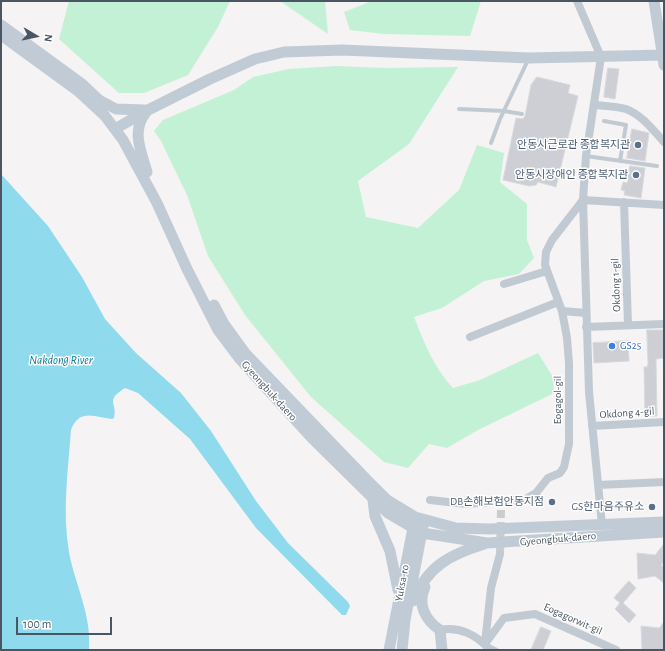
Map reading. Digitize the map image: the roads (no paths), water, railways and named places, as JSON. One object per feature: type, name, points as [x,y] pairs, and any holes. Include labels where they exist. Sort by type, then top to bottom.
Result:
[{"type":"street","points":[[577,1],[601,57],[595,105],[586,156],[583,200],[589,392],[602,525]]},
{"type":"street","points":[[118,128],[148,110],[210,79],[255,59],[284,52],[342,50],[529,58],[663,58],[654,1]]},
{"type":"street","name":"Gyeongbuk-daero","points":[[1,25],[82,84],[110,111],[123,140],[157,203],[187,269],[218,330],[239,358],[311,438],[388,513],[417,531],[486,543],[664,532]]},
{"type":"street","name":"Gyeongbuk-daero","points":[[1,35],[78,91],[118,128],[147,172],[164,202],[194,268],[224,324],[245,353],[387,500],[420,518],[456,528],[490,529],[664,522]]},
{"type":"street","points":[[99,100],[116,109],[148,110]]},
{"type":"street","points":[[595,105],[625,109],[632,112],[647,123],[664,142]]},
{"type":"street","points":[[147,172],[138,140],[137,130],[148,110]]},
{"type":"street","points":[[583,200],[664,205]]},
{"type":"street","name":"Eogagol-gil","points":[[430,500],[466,504],[526,499],[532,496],[548,478],[560,473],[564,467],[569,444],[569,371],[567,338],[562,311],[545,265],[546,252],[552,240],[583,200]]},
{"type":"street","name":"Okdong 1-gil","points":[[586,327],[628,325],[624,202]]},
{"type":"street","points":[[504,284],[547,271]]},
{"type":"street","points":[[470,337],[558,302]]},
{"type":"street","points":[[562,311],[586,313]]},
{"type":"street","points":[[628,325],[664,324]]},
{"type":"street","name":"Okdong 4-gil","points":[[592,426],[664,422]]},
{"type":"street","points":[[598,485],[664,482]]},
{"type":"street","points":[[373,500],[376,516],[390,551],[400,597]]},
{"type":"street","points":[[501,501],[501,510]]},
{"type":"street","name":"Yuksa-ro","points":[[388,650],[420,518]]},
{"type":"street","name":"Yuksa-ro","points":[[402,650],[417,531]]},
{"type":"street","points":[[406,620],[425,580],[438,566],[454,554],[486,543]]},
{"type":"street","points":[[440,630],[449,628],[460,629],[487,647],[491,588],[500,554]]},
{"type":"street","points":[[438,566],[424,590],[422,602],[426,617],[440,630],[442,650]]},
{"type":"street","name":"Eogagorwit-gil","points":[[487,647],[504,618],[535,614],[616,650]]},
{"type":"lane","points":[[491,143],[504,110],[529,58]]},
{"type":"lane","points":[[459,109],[504,110],[522,114]]},
{"type":"lane","points":[[604,121],[626,125],[620,161]]},
{"type":"lane","points":[[586,156],[657,166]]},
{"type":"lane","points":[[487,647],[497,650]]},
{"type":"water","name":"Nakdong River","points":[[1,174],[48,226],[82,277],[105,319],[136,353],[181,393],[211,431],[256,501],[288,543],[348,602],[350,606],[346,615],[342,615],[256,528],[190,439],[138,393],[125,388],[113,399],[115,413],[114,418],[83,416],[74,423],[71,430],[66,491],[67,537],[72,564],[86,612],[89,650],[1,650]]},
{"type":"tunnel","points":[[500,554],[501,510]]},
{"type":"place","name":"안동시근로관 종합복지관","points":[[638,145]]},
{"type":"place","name":"안동시장애인 종합복지관","points":[[636,175]]},
{"type":"place","name":"GS25","points":[[612,346]]},
{"type":"place","name":"DB손해보험안동지점","points":[[552,502]]},
{"type":"place","name":"GS한마음주유소","points":[[652,507]]}]
